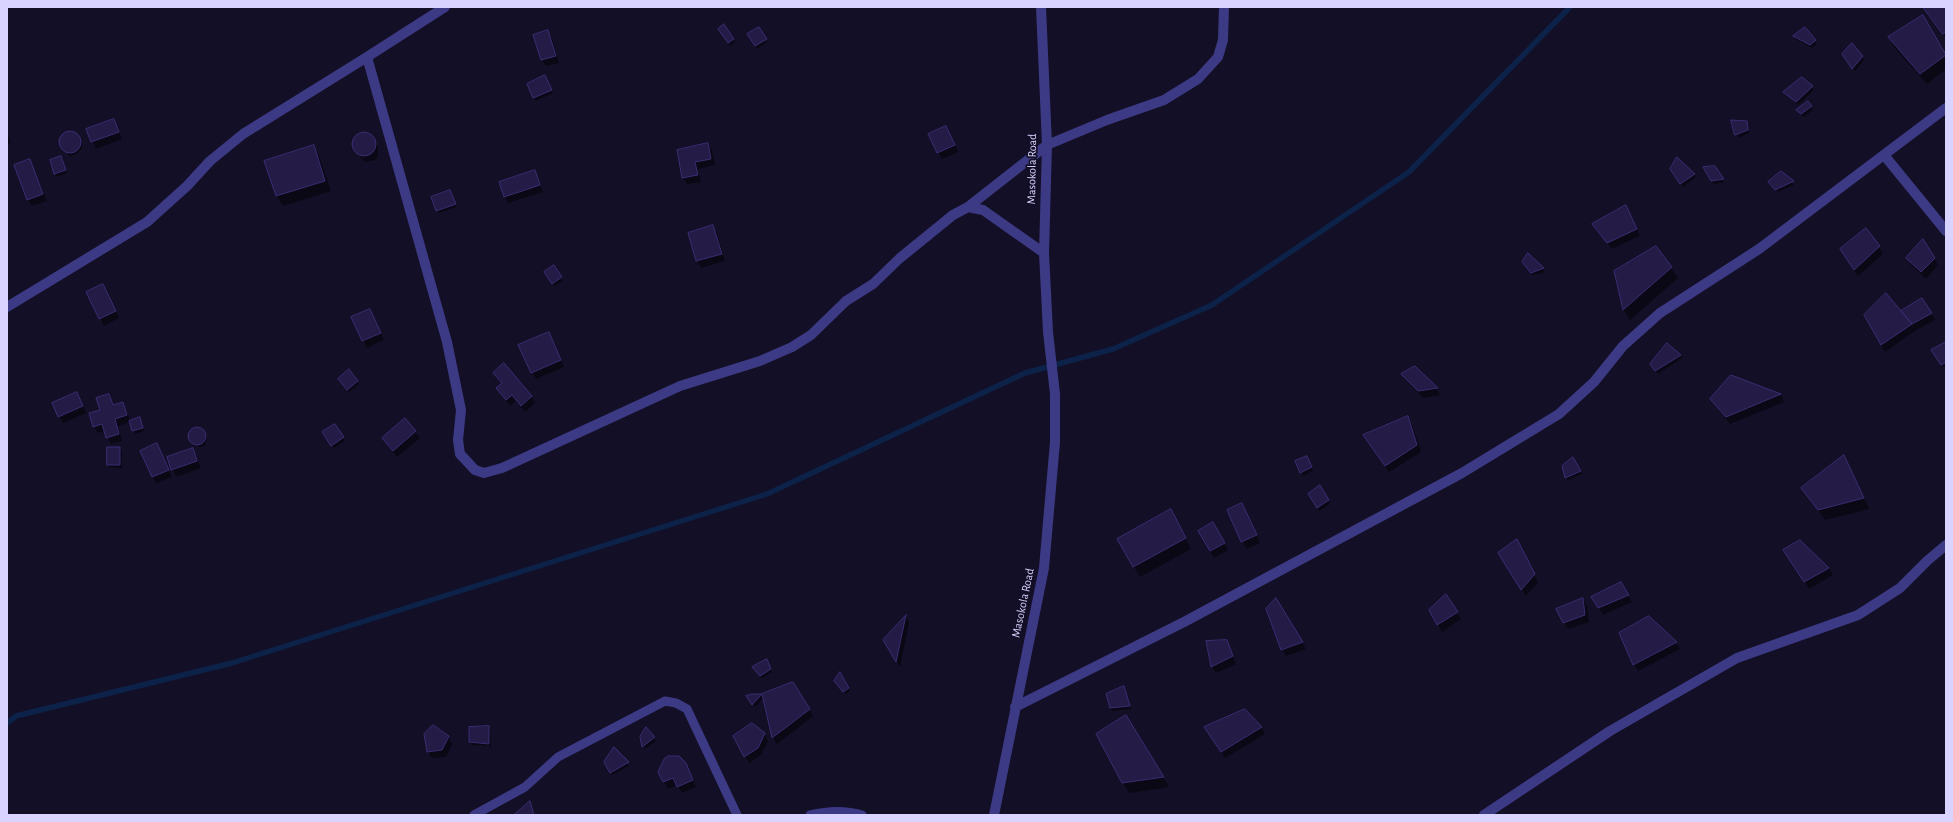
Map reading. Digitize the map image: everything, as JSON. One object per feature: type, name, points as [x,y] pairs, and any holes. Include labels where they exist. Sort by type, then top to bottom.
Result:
[{"type":"street","points":[[7,307],[147,222],[187,186],[210,161],[243,134],[367,58],[445,7]]},
{"type":"street","name":"Masokola Road","points":[[994,815],[1044,568],[1055,442],[1055,394],[1048,332],[1044,253],[1047,145],[1041,7]]},
{"type":"street","points":[[367,58],[447,342],[461,410],[458,440],[460,454],[475,470],[484,473],[502,468],[680,386],[760,361],[792,347],[811,335],[846,301],[872,284],[900,258],[952,215],[968,207],[1047,145],[1107,120],[1164,100],[1198,78],[1218,57],[1223,40],[1224,7]]},
{"type":"street","points":[[1015,707],[1184,622],[1462,473],[1560,414],[1594,382],[1623,346],[1660,313],[1759,249],[1946,108]]},
{"type":"street","points":[[1884,155],[1946,231]]},
{"type":"street","points":[[968,207],[983,210],[1044,253]]},
{"type":"street","points":[[1484,815],[1610,731],[1737,658],[1858,615],[1900,588],[1927,561],[1946,545]]},
{"type":"lane","points":[[474,815],[524,787],[558,757],[664,701],[676,702],[687,709],[737,815]]},
{"type":"lane","points":[[810,815],[825,812],[854,812],[862,815]]},
{"type":"building","points":[[1923,7],[1946,7],[1946,32],[1943,34]]},
{"type":"building","points":[[1923,15],[1946,55],[1920,74],[1888,37]]},
{"type":"building","points":[[724,24],[734,39],[728,43],[718,29]]},
{"type":"building","points":[[759,27],[767,39],[755,46],[747,34]]},
{"type":"building","points":[[1805,27],[1816,40],[1810,45],[1793,36]]},
{"type":"building","points":[[548,30],[556,56],[541,60],[533,35]]},
{"type":"building","points":[[1852,43],[1863,56],[1852,69],[1842,54]]},
{"type":"building","points":[[545,75],[552,90],[533,98],[527,84]]},
{"type":"building","points":[[1802,77],[1813,86],[1796,102],[1783,92]]},
{"type":"building","points":[[1808,101],[1812,106],[1801,114],[1796,110]]},
{"type":"building","points":[[114,119],[119,132],[91,142],[86,129]]},
{"type":"building","points":[[1731,120],[1747,121],[1748,130],[1735,135]]},
{"type":"building","points":[[946,126],[955,145],[937,153],[928,134]]},
{"type":"building","points":[[70,131],[74,132],[80,138],[80,146],[74,152],[70,153],[66,152],[60,146],[59,142],[60,138],[66,132]]},
{"type":"building","points":[[364,132],[372,136],[376,144],[372,152],[364,156],[356,152],[352,144],[356,136]]},
{"type":"building","points":[[708,143],[711,159],[695,162],[698,175],[682,178],[677,150]]},
{"type":"building","points":[[314,145],[325,181],[276,196],[264,161]]},
{"type":"building","points":[[61,156],[66,170],[54,174],[50,160]]},
{"type":"building","points":[[1677,157],[1695,174],[1680,184],[1670,169]]},
{"type":"building","points":[[30,159],[43,194],[27,200],[14,165]]},
{"type":"building","points":[[1715,166],[1724,179],[1711,181],[1703,167]]},
{"type":"building","points":[[535,170],[540,185],[504,197],[499,182]]},
{"type":"building","points":[[1781,171],[1794,181],[1775,190],[1768,182]]},
{"type":"building","points":[[450,190],[456,204],[436,211],[431,197]]},
{"type":"building","points":[[1626,205],[1637,229],[1607,243],[1592,224]]},
{"type":"building","points":[[713,225],[722,254],[696,261],[688,233]]},
{"type":"building","points":[[1866,228],[1880,246],[1854,270],[1840,249]]},
{"type":"building","points":[[1923,239],[1935,258],[1921,272],[1906,258]]},
{"type":"building","points":[[1656,246],[1672,267],[1623,310],[1614,271]]},
{"type":"building","points":[[1528,253],[1544,268],[1531,273],[1522,262]]},
{"type":"building","points":[[554,265],[562,277],[552,284],[544,272]]},
{"type":"building","points":[[103,284],[116,311],[99,319],[86,292]]},
{"type":"building","points":[[1886,293],[1912,324],[1881,345],[1864,315]]},
{"type":"building","points":[[1922,298],[1932,313],[1912,324],[1901,311]]},
{"type":"building","points":[[370,309],[381,333],[362,341],[351,317]]},
{"type":"building","points":[[549,332],[561,360],[531,373],[518,345]]},
{"type":"building","points":[[1946,342],[1946,362],[1941,365],[1931,350]]},
{"type":"building","points":[[1667,343],[1681,355],[1655,371],[1650,364]]},
{"type":"building","points":[[504,363],[532,396],[521,406],[512,395],[506,400],[496,388],[502,383],[493,373]]},
{"type":"building","points":[[1415,366],[1438,388],[1418,391],[1401,374]]},
{"type":"building","points":[[349,369],[358,381],[347,390],[338,379]]},
{"type":"building","points":[[1731,375],[1781,394],[1726,417],[1710,399]]},
{"type":"building","points":[[77,392],[83,406],[58,417],[52,403]]},
{"type":"building","points":[[109,394],[113,405],[123,402],[127,415],[115,419],[119,434],[106,438],[102,424],[93,427],[89,413],[100,410],[96,398]]},
{"type":"building","points":[[1408,416],[1417,445],[1385,466],[1363,435]]},
{"type":"building","points":[[140,417],[143,428],[132,431],[129,421]]},
{"type":"building","points":[[405,418],[416,431],[393,451],[382,438]]},
{"type":"building","points":[[335,424],[344,437],[331,446],[322,432]]},
{"type":"building","points":[[197,427],[203,430],[206,436],[203,442],[197,445],[191,442],[188,436],[191,430]]},
{"type":"building","points":[[157,443],[169,470],[152,477],[140,451]]},
{"type":"building","points":[[107,447],[120,447],[120,465],[107,465]]},
{"type":"building","points":[[193,448],[197,461],[171,470],[167,457]]},
{"type":"building","points":[[1844,455],[1864,498],[1818,510],[1801,488]]},
{"type":"building","points":[[1307,456],[1312,467],[1300,473],[1295,461]]},
{"type":"building","points":[[1573,457],[1581,471],[1565,478],[1562,466]]},
{"type":"building","points":[[1320,485],[1329,500],[1317,508],[1308,494]]},
{"type":"building","points":[[1242,503],[1257,535],[1241,542],[1227,510]]},
{"type":"building","points":[[1171,509],[1186,538],[1133,567],[1117,539]]},
{"type":"building","points":[[1213,522],[1225,543],[1210,551],[1198,531]]},
{"type":"building","points":[[1517,539],[1535,574],[1521,590],[1498,553]]},
{"type":"building","points":[[1800,540],[1829,568],[1804,582],[1783,550]]},
{"type":"building","points":[[1621,582],[1629,595],[1598,608],[1591,597]]},
{"type":"building","points":[[1446,594],[1458,612],[1437,625],[1429,610]]},
{"type":"building","points":[[1276,598],[1303,642],[1281,650],[1266,609]]},
{"type":"building","points":[[1583,598],[1585,615],[1563,623],[1556,609]]},
{"type":"building","points":[[906,615],[896,662],[883,640]]},
{"type":"building","points":[[1649,616],[1677,642],[1633,665],[1619,633]]},
{"type":"building","points":[[1227,640],[1233,656],[1211,667],[1206,641]]},
{"type":"building","points":[[767,659],[771,669],[760,676],[752,667]]},
{"type":"building","points":[[840,672],[849,688],[843,692],[834,681]]},
{"type":"building","points":[[793,682],[810,709],[772,738],[762,694]]},
{"type":"building","points":[[1124,686],[1130,706],[1110,708],[1106,694]]},
{"type":"building","points":[[752,694],[762,694],[752,705],[746,696]]},
{"type":"building","points":[[1245,709],[1262,727],[1221,752],[1204,727]]},
{"type":"building","points":[[1126,715],[1164,777],[1122,783],[1096,734]]},
{"type":"building","points":[[752,723],[765,733],[758,748],[744,757],[733,736]]},
{"type":"building","points":[[433,725],[449,736],[442,750],[427,752],[424,734]]},
{"type":"building","points":[[489,726],[489,744],[469,742],[469,727]]},
{"type":"building","points":[[646,727],[655,737],[642,747],[640,737]]},
{"type":"building","points":[[614,747],[629,762],[610,773],[604,762]]},
{"type":"building","points":[[668,756],[679,756],[686,763],[693,780],[677,787],[673,778],[663,782],[658,772],[664,759]]},
{"type":"building","points":[[530,801],[534,815],[514,815]]},
{"type":"waterway","points":[[7,723],[16,716],[232,663],[767,494],[1025,373],[1113,349],[1212,305],[1409,172],[1570,7]]}]
